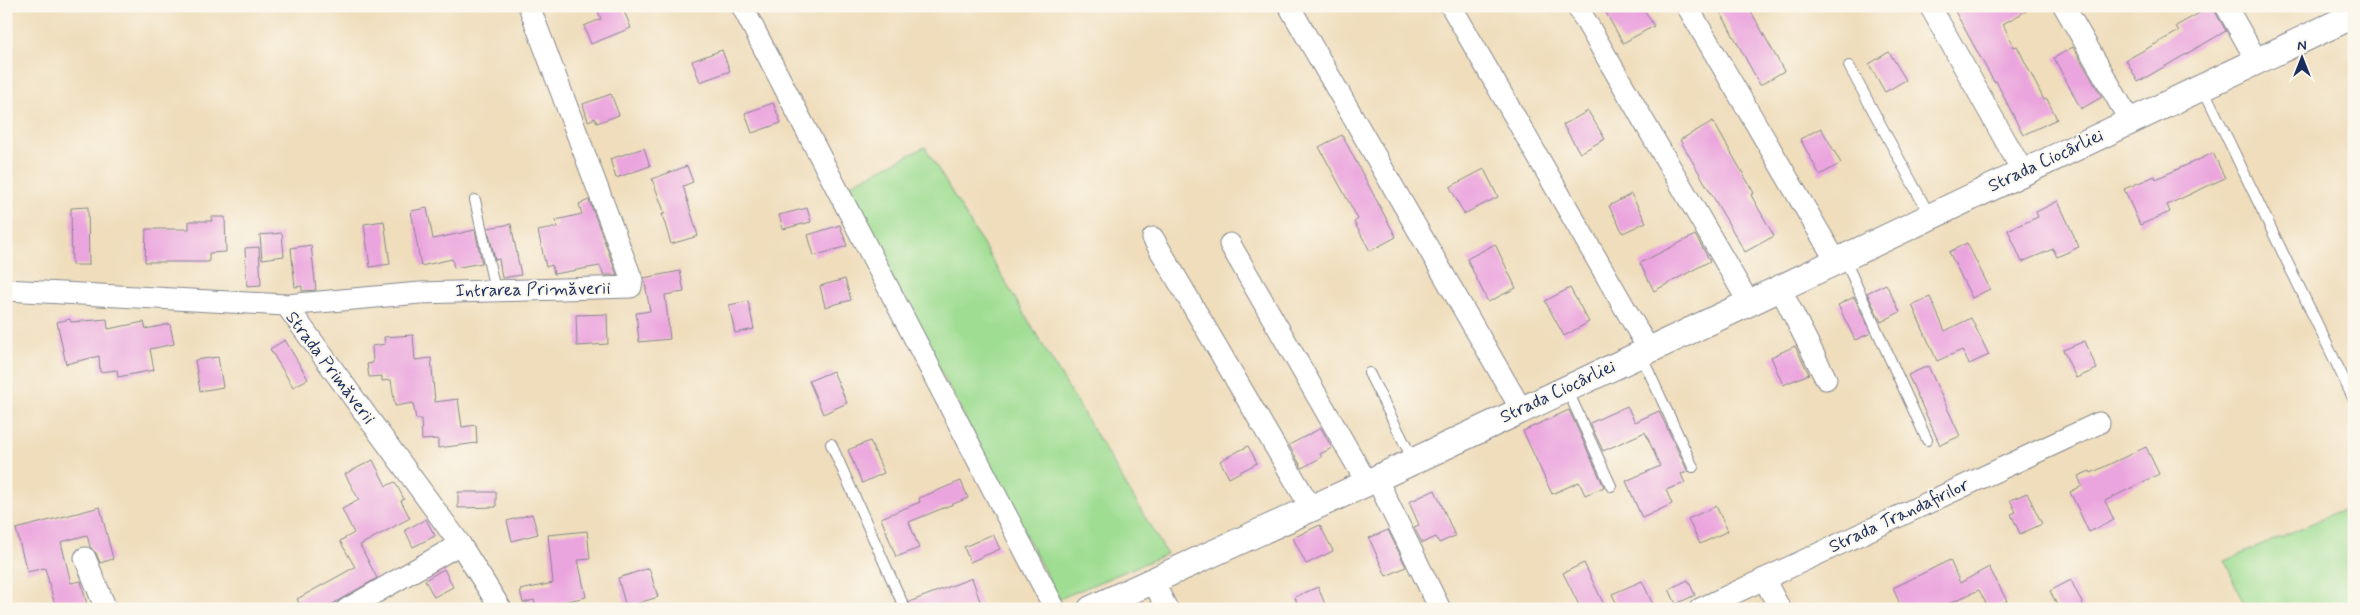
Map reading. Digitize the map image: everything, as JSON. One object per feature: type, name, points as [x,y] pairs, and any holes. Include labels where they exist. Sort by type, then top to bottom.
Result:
[{"type":"street","name":"Intrarea Primăverii","points":[[286,305],[420,293],[495,290],[626,289],[631,287],[632,280],[529,6]]},
{"type":"street","points":[[742,6],[1055,609]]},
{"type":"street","points":[[1289,6],[1521,409]]},
{"type":"street","points":[[1451,6],[1645,352]]},
{"type":"street","points":[[1578,6],[1749,304]]},
{"type":"street","points":[[1687,6],[1840,259]]},
{"type":"street","points":[[1930,6],[2023,172]]},
{"type":"street","points":[[2064,6],[2130,121]]},
{"type":"street","points":[[2226,6],[2257,61]]},
{"type":"street","name":"Strada Ciocârliei","points":[[1091,609],[1749,304],[2354,15]]},
{"type":"street","points":[[1153,238],[1311,508]]},
{"type":"street","points":[[1230,244],[1372,480],[1440,609]]},
{"type":"street","points":[[1780,288],[1826,379]]},
{"type":"street","name":"Strada Primăverii","points":[[6,290],[286,305],[460,544],[501,609]]},
{"type":"street","name":"Strada Trandafirilor","points":[[1712,606],[1764,579],[2099,423]]},
{"type":"street","points":[[347,609],[460,544]]},
{"type":"street","points":[[85,558],[106,609]]},
{"type":"street","points":[[1764,579],[1780,609]]},
{"type":"street","points":[[1153,581],[1167,609]]},
{"type":"lane","points":[[1849,66],[1930,216]]},
{"type":"lane","points":[[2203,88],[2354,400]]},
{"type":"lane","points":[[476,200],[495,290]]},
{"type":"lane","points":[[1840,259],[1927,440]]},
{"type":"lane","points":[[1645,352],[1693,467]]},
{"type":"lane","points":[[1369,373],[1413,461]]},
{"type":"lane","points":[[1567,388],[1611,486]]},
{"type":"lane","points":[[831,444],[905,609]]},
{"type":"green space","points":[[925,147],[1167,554],[1059,599],[845,187]]},
{"type":"green space","points":[[2354,505],[2354,609],[2246,609],[2225,561]]},
{"type":"building","points":[[596,6],[622,6],[631,28],[591,44],[584,26],[601,19]]},
{"type":"building","points":[[1602,6],[1642,6],[1654,26],[1623,43]]},
{"type":"building","points":[[1729,6],[1748,6],[1784,71],[1760,85],[1720,11]]},
{"type":"building","points":[[1952,6],[2035,6],[2003,24],[2014,47],[2017,46],[2044,100],[2047,99],[2057,119],[2023,135],[1996,81],[1994,82]]},
{"type":"building","points":[[2212,6],[2226,31],[2138,82],[2126,60],[2179,31],[2176,26]]},
{"type":"building","points":[[2073,47],[2102,97],[2081,109],[2054,58]]},
{"type":"building","points":[[722,50],[730,71],[700,82],[692,61]]},
{"type":"building","points":[[1889,52],[1906,80],[1885,92],[1869,64]]},
{"type":"building","points":[[611,94],[619,115],[597,123],[595,118],[588,121],[583,104]]},
{"type":"building","points":[[773,103],[781,123],[752,133],[745,113]]},
{"type":"building","points":[[1588,111],[1605,139],[1580,153],[1563,125]]},
{"type":"building","points":[[1713,121],[1754,193],[1751,195],[1774,236],[1745,252],[1680,140]]},
{"type":"building","points":[[1821,128],[1841,163],[1820,175],[1800,139]]},
{"type":"building","points":[[1342,135],[1396,237],[1370,251],[1354,222],[1358,219],[1319,147]]},
{"type":"building","points":[[644,148],[650,166],[616,178],[610,159]]},
{"type":"building","points":[[2213,153],[2225,178],[2167,205],[2170,212],[2140,225],[2124,189],[2155,176],[2156,179]]},
{"type":"building","points":[[687,166],[693,182],[683,186],[698,236],[671,244],[662,214],[665,214],[652,179]]},
{"type":"building","points":[[1484,169],[1498,197],[1464,214],[1450,187]]},
{"type":"building","points":[[1631,194],[1646,222],[1623,233],[1609,206]]},
{"type":"building","points":[[589,200],[617,275],[604,275],[600,266],[554,274],[552,265],[546,267],[538,231],[557,227],[556,220],[582,214],[579,204]]},
{"type":"building","points":[[2058,201],[2079,247],[2057,257],[2053,249],[2022,262],[2008,230],[2038,217],[2036,212]]},
{"type":"building","points":[[88,207],[89,265],[72,265],[71,208]]},
{"type":"building","points":[[427,208],[433,239],[475,230],[482,263],[454,268],[452,259],[421,266],[411,211]]},
{"type":"building","points":[[807,208],[811,222],[783,229],[779,215]]},
{"type":"building","points":[[211,217],[225,217],[226,252],[209,253],[209,262],[145,262],[146,229],[189,229],[189,221],[212,221]]},
{"type":"building","points":[[384,221],[390,264],[370,267],[364,224]]},
{"type":"building","points":[[511,224],[521,275],[502,278],[499,259],[495,260],[488,228]]},
{"type":"building","points":[[840,225],[847,246],[814,256],[808,235]]},
{"type":"building","points":[[282,233],[284,256],[262,259],[260,235]]},
{"type":"building","points":[[1695,235],[1710,261],[1654,291],[1640,263]]},
{"type":"building","points":[[1967,243],[1990,289],[1972,298],[1949,252]]},
{"type":"building","points":[[1495,244],[1516,288],[1488,302],[1467,259]]},
{"type":"building","points":[[311,245],[316,290],[302,291],[302,286],[295,287],[291,248]]},
{"type":"building","points":[[259,247],[261,285],[247,286],[245,248]]},
{"type":"building","points":[[680,271],[684,292],[665,295],[670,339],[639,342],[636,313],[650,311],[644,278]]},
{"type":"building","points":[[845,279],[851,300],[825,307],[820,286]]},
{"type":"building","points":[[1886,284],[1900,312],[1881,322],[1867,293]]},
{"type":"building","points":[[1570,288],[1589,322],[1564,336],[1545,301]]},
{"type":"building","points":[[1854,297],[1871,333],[1855,340],[1838,305]]},
{"type":"building","points":[[1930,297],[1945,331],[1971,318],[1989,355],[1969,364],[1962,350],[1937,361],[1912,305]]},
{"type":"building","points":[[748,301],[754,329],[735,333],[729,305]]},
{"type":"building","points":[[607,314],[608,344],[577,346],[576,315]]},
{"type":"building","points":[[70,319],[71,322],[107,319],[108,329],[144,322],[146,329],[170,324],[174,344],[150,349],[154,370],[118,377],[117,370],[100,372],[99,356],[66,364],[57,322]]},
{"type":"building","points":[[413,335],[415,360],[431,358],[435,402],[458,399],[462,427],[476,425],[477,443],[438,448],[438,439],[422,440],[421,419],[416,419],[413,403],[395,406],[391,380],[382,381],[382,376],[369,377],[367,364],[373,363],[372,346],[385,344],[384,337]]},
{"type":"building","points":[[285,340],[308,379],[293,387],[270,349]]},
{"type":"building","points":[[2085,341],[2097,369],[2076,378],[2063,350]]},
{"type":"building","points":[[1795,346],[1809,374],[1783,385],[1771,357]]},
{"type":"building","points":[[218,357],[223,387],[200,391],[195,360]]},
{"type":"building","points":[[1928,366],[1960,436],[1940,445],[1908,375]]},
{"type":"building","points":[[833,371],[847,403],[823,414],[809,381]]},
{"type":"building","points":[[1627,406],[1635,422],[1659,411],[1688,472],[1681,474],[1685,483],[1666,490],[1672,504],[1642,518],[1626,481],[1660,466],[1645,432],[1603,451],[1590,423]]},
{"type":"building","points":[[1569,410],[1604,487],[1585,495],[1579,482],[1552,494],[1523,431]]},
{"type":"building","points":[[1321,428],[1332,448],[1320,454],[1322,457],[1302,468],[1289,445]]},
{"type":"building","points":[[870,441],[884,473],[862,483],[848,450]]},
{"type":"building","points":[[1248,446],[1257,463],[1229,478],[1220,461]]},
{"type":"building","points":[[2146,447],[2159,474],[2105,501],[2114,520],[2089,532],[2070,492],[2082,486],[2078,476],[2090,471],[2091,473]]},
{"type":"building","points":[[373,460],[386,486],[395,482],[404,499],[401,501],[410,518],[360,545],[377,578],[324,609],[302,609],[297,599],[355,567],[340,541],[354,533],[342,509],[359,500],[345,474]]},
{"type":"building","points":[[961,481],[968,498],[909,522],[919,548],[896,557],[881,518],[920,502],[919,498]]},
{"type":"building","points":[[1435,490],[1455,536],[1439,543],[1436,537],[1422,543],[1414,527],[1419,525],[1409,502]]},
{"type":"building","points":[[458,492],[496,492],[496,507],[458,508]]},
{"type":"building","points":[[2027,493],[2042,524],[2020,534],[2011,514],[2016,512],[2010,500]]},
{"type":"building","points":[[1716,506],[1728,531],[1700,544],[1688,519]]},
{"type":"building","points":[[100,507],[113,559],[100,563],[96,553],[90,547],[87,535],[61,542],[71,583],[81,581],[88,609],[56,609],[45,568],[27,572],[16,529]]},
{"type":"building","points":[[532,514],[538,534],[512,541],[507,521]]},
{"type":"building","points":[[426,519],[435,536],[413,547],[405,530]]},
{"type":"building","points":[[1320,525],[1333,551],[1306,564],[1293,538]]},
{"type":"building","points":[[1388,530],[1406,567],[1386,576],[1369,538]]},
{"type":"building","points":[[587,531],[590,559],[578,560],[586,597],[536,608],[534,600],[523,603],[520,590],[553,583],[548,535]]},
{"type":"building","points":[[993,534],[1000,549],[970,562],[964,547]]},
{"type":"building","points":[[1950,560],[1960,583],[1989,567],[2007,601],[1989,609],[1979,590],[1936,609],[1902,609],[1893,588]]},
{"type":"building","points":[[1584,563],[1606,609],[1581,609],[1563,573]]},
{"type":"building","points":[[649,568],[658,597],[626,607],[618,578]]},
{"type":"building","points":[[444,569],[453,587],[434,597],[425,580]]},
{"type":"building","points":[[972,578],[981,604],[967,609],[912,609],[909,602]]},
{"type":"building","points":[[1688,580],[1695,595],[1676,604],[1669,589]]},
{"type":"building","points":[[2071,580],[2085,609],[2059,609],[2050,591]]},
{"type":"building","points":[[1642,581],[1655,609],[1619,609],[1612,594]]},
{"type":"building","points":[[1318,587],[1327,609],[1299,609],[1295,597]]}]
